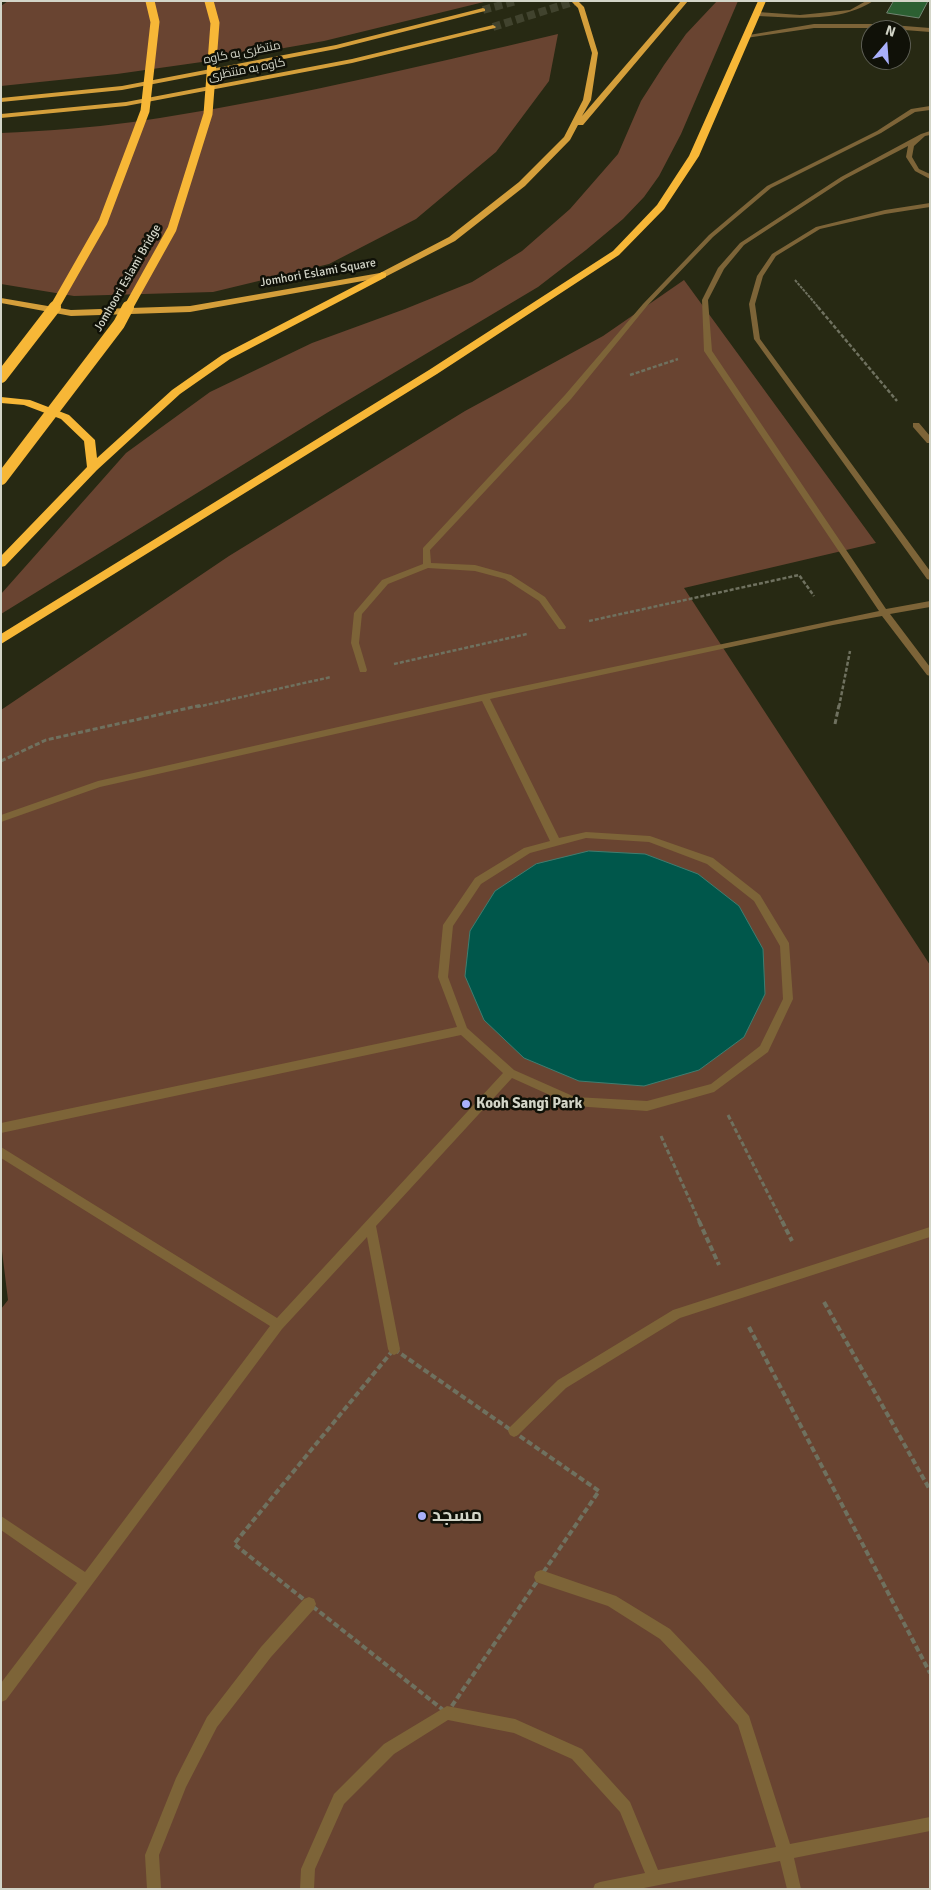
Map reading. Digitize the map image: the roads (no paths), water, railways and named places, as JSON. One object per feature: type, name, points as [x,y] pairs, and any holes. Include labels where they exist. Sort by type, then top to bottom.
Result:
[{"type":"highway","points":[[1,377],[51,314],[104,222],[145,111],[155,22],[150,1]]},
{"type":"highway","name":"Jomhoori Eslami Bridge","points":[[1,479],[119,324],[172,229],[208,114],[215,23],[209,1]]},
{"type":"highway","points":[[1,640],[433,372],[616,253],[661,207],[694,156],[746,36],[758,14],[762,1]]},
{"type":"highway","points":[[1,563],[94,468],[176,392],[226,358],[382,275]]},
{"type":"highway","points":[[1,400],[26,402],[65,416],[88,440],[94,468]]},
{"type":"main road","name":"Jomhori Eslami Square","points":[[1,300],[71,313],[190,309],[382,275],[452,239],[522,184],[567,138],[587,100],[595,53],[581,7],[574,1]]},
{"type":"main road","points":[[567,138],[686,1]]},
{"type":"main road","name":"منتظری به کاوه","points":[[1,100],[122,88],[336,47],[483,10]]},
{"type":"main road","name":"کاوه به منتظری","points":[[1,116],[126,104],[154,99],[352,61],[494,27]]},
{"type":"street","points":[[758,14],[800,17],[851,11],[871,1]]},
{"type":"street","points":[[746,36],[814,26],[879,26],[930,30]]},
{"type":"street","points":[[427,565],[426,550],[568,397],[645,305],[711,236],[769,187],[879,132],[913,110],[930,108]]},
{"type":"street","points":[[926,134],[911,145],[909,157],[917,170],[930,177]]},
{"type":"street","points":[[926,134],[843,178],[742,244],[721,268],[705,300],[708,351],[884,612],[930,673]]},
{"type":"street","points":[[930,205],[885,212],[818,228],[774,255],[760,276],[752,304],[758,339],[930,577]]},
{"type":"street","points":[[916,425],[930,441]]},
{"type":"street","points":[[363,670],[355,643],[358,613],[385,582],[427,565],[475,568],[508,576],[542,598],[562,626]]},
{"type":"street","points":[[1,819],[98,784],[485,697],[884,612],[930,604]]},
{"type":"street","points":[[485,697],[556,843]]},
{"type":"street","points":[[586,835],[650,839],[710,861],[757,898],[785,946],[788,999],[764,1050],[714,1088],[647,1106],[574,1101],[510,1073],[464,1030],[443,977],[448,925],[478,881],[527,850],[586,835]]},
{"type":"street","points":[[1,1128],[464,1030]]},
{"type":"street","points":[[1,1695],[278,1325],[510,1073]]},
{"type":"street","points":[[1,1152],[278,1325]]},
{"type":"street","points":[[370,1224],[394,1349]]},
{"type":"street","points":[[514,1431],[562,1384],[677,1314],[930,1232]]},
{"type":"street","points":[[1,1522],[86,1581]]},
{"type":"street","points":[[541,1577],[611,1601],[665,1634],[744,1721],[785,1853],[794,1889]]},
{"type":"street","points":[[154,1889],[152,1855],[180,1783],[212,1722],[266,1652],[309,1604]]},
{"type":"street","points":[[307,1889],[308,1869],[339,1799],[389,1749],[447,1713],[515,1726],[577,1754],[625,1808],[654,1878]]},
{"type":"street","points":[[600,1889],[930,1824]]},
{"type":"water","points":[[589,851],[645,854],[698,874],[739,906],[763,949],[765,994],[744,1037],[699,1070],[644,1086],[579,1081],[524,1058],[484,1020],[465,976],[470,931],[495,891],[536,864]]},
{"type":"tunnel","points":[[483,10],[516,1]]},
{"type":"tunnel","points":[[493,27],[576,1]]},
{"type":"place","name":"Kooh Sangi Park","points":[[466,1104]]},
{"type":"place","name":"مسجد","points":[[422,1516]]}]
